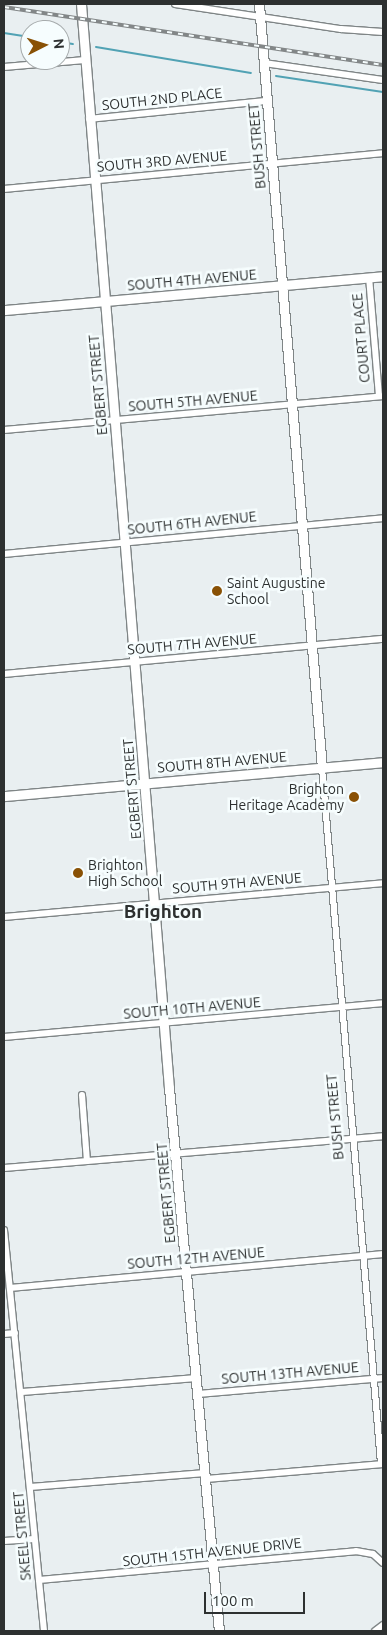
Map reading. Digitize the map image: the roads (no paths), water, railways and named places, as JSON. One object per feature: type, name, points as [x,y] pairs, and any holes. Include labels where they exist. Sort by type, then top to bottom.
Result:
[{"type":"street","name":"EGBERT STREET","points":[[81,4],[164,1024],[219,1631]]},
{"type":"street","points":[[175,4],[260,17],[383,32]]},
{"type":"street","name":"BUSH STREET","points":[[259,4],[351,1139],[382,1464]]},
{"type":"street","points":[[4,67],[86,60]]},
{"type":"street","points":[[264,63],[383,80]]},
{"type":"street","name":"SOUTH 2ND PLACE","points":[[90,119],[267,101]]},
{"type":"street","name":"SOUTH 3RD AVENUE","points":[[4,189],[383,153]]},
{"type":"street","name":"SOUTH 4TH AVENUE","points":[[4,310],[383,276]]},
{"type":"street","name":"COURT PLACE","points":[[369,277],[381,396]]},
{"type":"street","name":"SOUTH 5TH AVENUE","points":[[4,430],[381,396]]},
{"type":"street","name":"SOUTH 6TH AVENUE","points":[[4,554],[383,518]]},
{"type":"street","name":"SOUTH 7TH AVENUE","points":[[4,674],[383,639]]},
{"type":"street","name":"SOUTH 8TH AVENUE","points":[[4,796],[383,762]]},
{"type":"street","name":"SOUTH 9TH AVENUE","points":[[4,917],[383,883]]},
{"type":"street","name":"SOUTH 10TH AVENUE","points":[[4,1037],[383,1003]]},
{"type":"street","points":[[82,1095],[87,1160]]},
{"type":"street","points":[[4,1168],[383,1136]]},
{"type":"street","name":"SKEEL STREET","points":[[4,1230],[4,1250],[22,1392],[34,1539],[44,1631]]},
{"type":"street","name":"SOUTH 12TH AVENUE","points":[[10,1288],[383,1254]]},
{"type":"street","points":[[4,1334],[15,1334]]},
{"type":"street","points":[[22,1392],[196,1378]]},
{"type":"street","name":"SOUTH 13TH AVENUE","points":[[198,1394],[383,1378]]},
{"type":"street","points":[[30,1487],[382,1464]]},
{"type":"street","points":[[4,1541],[34,1539]]},
{"type":"street","name":"SOUTH 15TH AVENUE DRIVE","points":[[39,1580],[214,1563],[356,1552],[373,1554],[383,1563]]},
{"type":"street","points":[[375,1631],[383,1625]]},
{"type":"waterway","points":[[4,33],[20,35]]},
{"type":"waterway","points":[[96,47],[251,73]]},
{"type":"waterway","points":[[276,76],[383,92]]},
{"type":"railway","points":[[4,7],[383,65]]},
{"type":"place","name":"Saint Augustine School","points":[[217,591]]},
{"type":"place","name":"Brighton Heritage Academy","points":[[354,797]]},
{"type":"place","name":"Brighton High School","points":[[78,873]]},
{"type":"district","name":"Brighton","points":[[163,912]]}]
